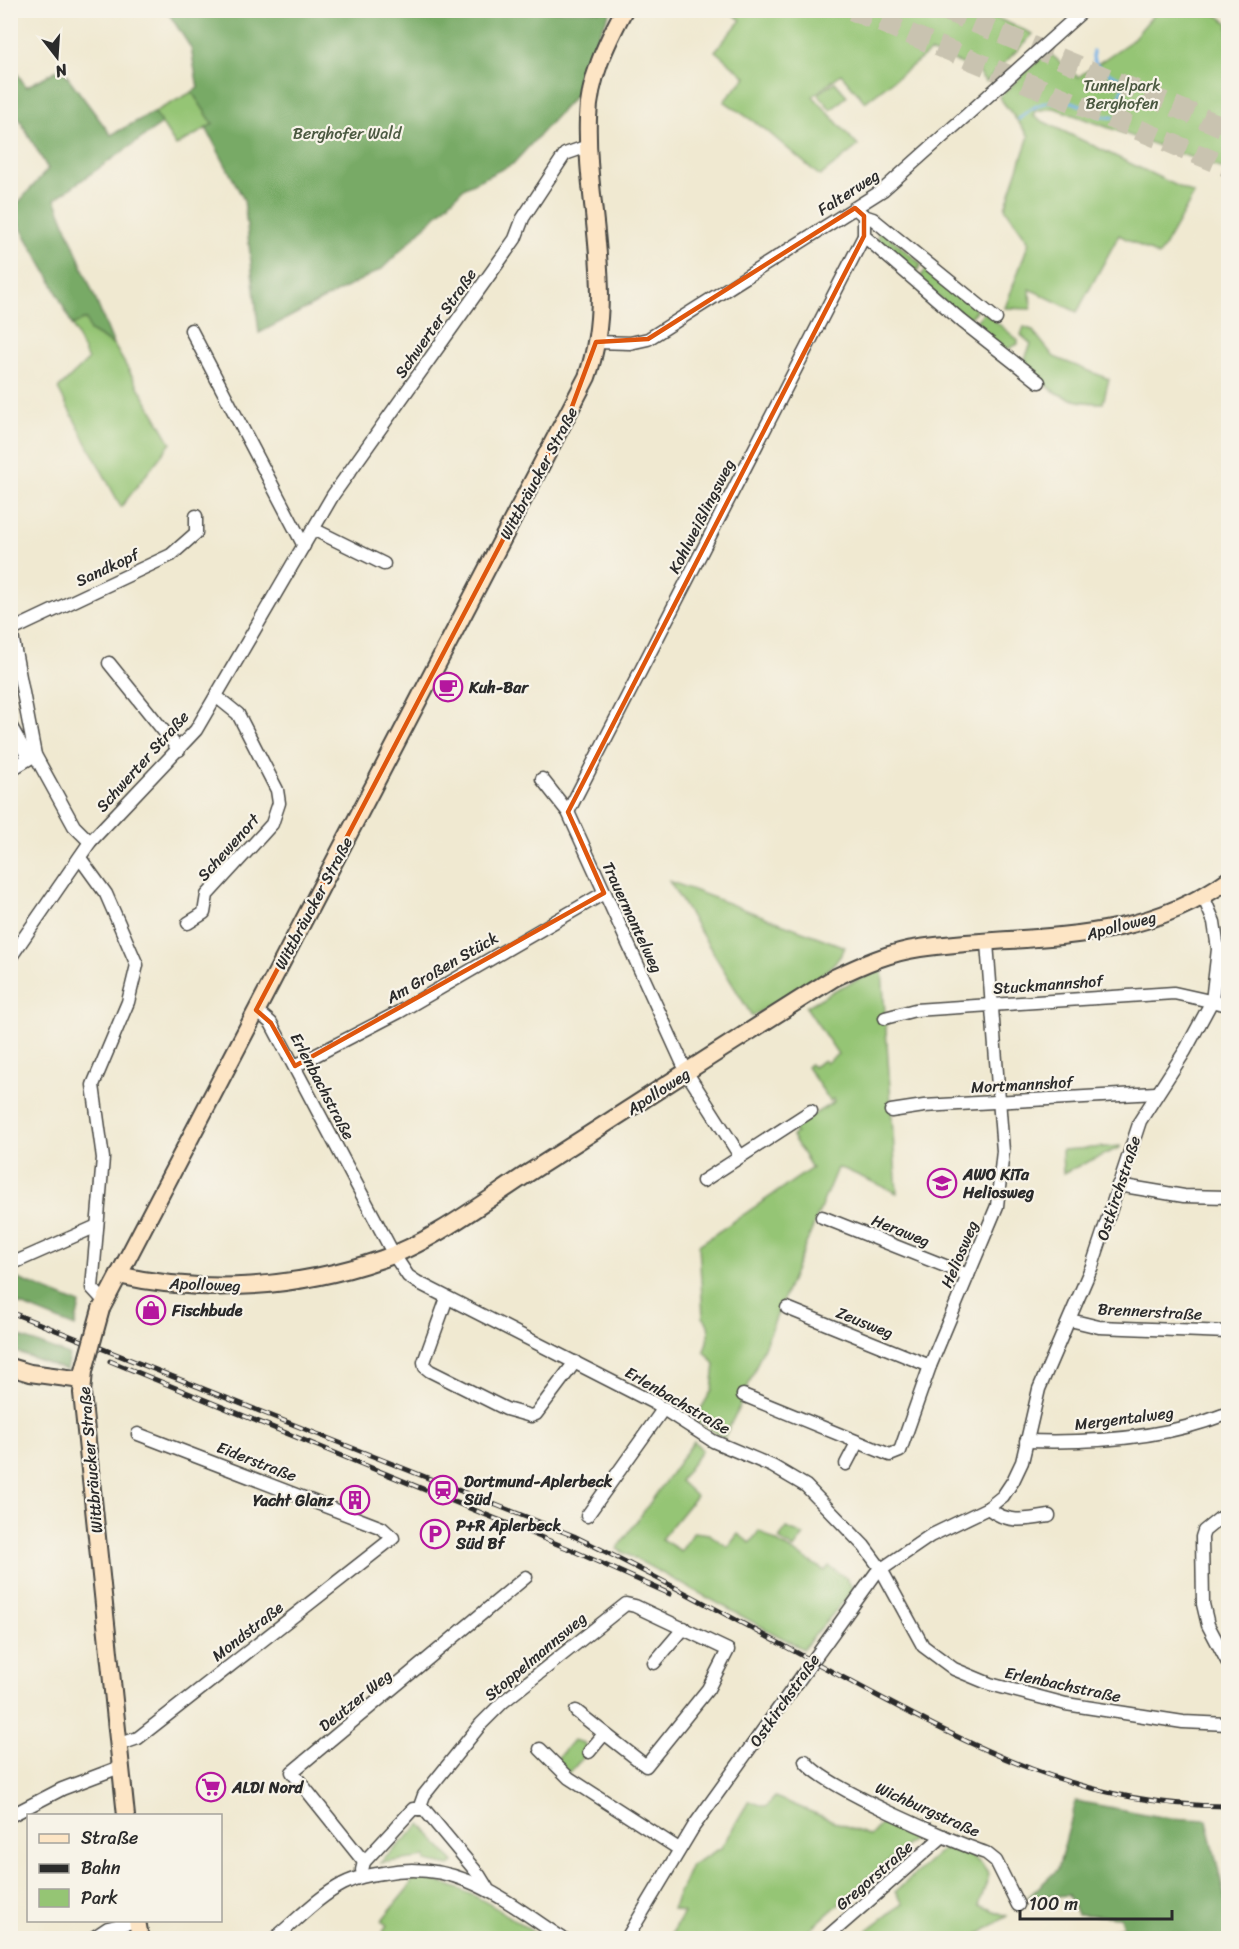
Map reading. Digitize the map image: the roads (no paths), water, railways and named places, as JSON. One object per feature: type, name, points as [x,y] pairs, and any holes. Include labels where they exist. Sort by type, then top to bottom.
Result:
[{"type":"main road","name":"Wittbräucker Straße","points":[[126,1814],[83,1376],[102,1305],[587,377],[596,342],[598,259],[587,117],[598,67],[608,40],[624,10]]},
{"type":"main road","points":[[1203,896],[1228,880]]},
{"type":"main road","name":"Apolloweg","points":[[118,1275],[145,1281],[181,1284],[233,1286],[269,1284],[301,1281],[394,1255],[428,1236],[687,1073],[834,978],[868,962],[918,948],[1078,936],[1116,928],[1166,913],[1203,896]]},
{"type":"main road","points":[[10,1367],[30,1373],[83,1376]]},
{"type":"main road","points":[[137,1922],[140,1938]]},
{"type":"street","name":"Falterweg","points":[[596,342],[630,343],[648,339],[860,212],[1084,10]]},
{"type":"street","name":"Schwerter Straße","points":[[10,958],[90,842],[196,730],[333,495],[515,239],[523,218],[565,154],[588,146]]},
{"type":"street","points":[[860,212],[864,236],[963,322],[1039,382]]},
{"type":"street","points":[[860,212],[873,219],[996,319]]},
{"type":"street","name":"Kohlweißlingsweg","points":[[568,812],[864,236]]},
{"type":"street","points":[[913,278],[926,263]]},
{"type":"street","points":[[963,322],[972,320],[978,313],[979,306]]},
{"type":"street","points":[[191,330],[304,546]]},
{"type":"street","name":"Sandkopf","points":[[11,627],[171,555],[196,533],[196,516]]},
{"type":"street","points":[[313,529],[384,564]]},
{"type":"street","points":[[11,627],[32,756]]},
{"type":"street","points":[[109,663],[179,750]]},
{"type":"street","name":"Schewenort","points":[[188,923],[204,913],[207,895],[272,824],[279,803],[277,790],[238,714],[217,697]]},
{"type":"street","points":[[10,725],[32,756],[74,826],[90,842]]},
{"type":"street","points":[[10,770],[32,756]]},
{"type":"street","name":"Trauermantelweg","points":[[542,779],[568,812],[687,1073],[740,1156]]},
{"type":"street","points":[[80,858],[106,894],[137,965],[128,1002],[93,1085],[103,1158],[92,1288],[102,1305]]},
{"type":"street","name":"Am Großen Stück","points":[[295,1066],[399,1012],[604,893]]},
{"type":"street","name":"Ostkirchstraße","points":[[627,1938],[679,1849],[800,1677],[881,1569],[930,1536],[988,1508],[1003,1496],[1013,1481],[1039,1389],[1095,1260],[1140,1121],[1185,1051],[1212,1001],[1218,949],[1214,922],[1203,896]]},
{"type":"street","name":"Heliosweg","points":[[743,1395],[890,1455],[900,1451],[930,1366],[997,1206],[1003,1167],[987,943]]},
{"type":"street","name":"Stuckmannshof","points":[[885,1018],[915,1010],[1174,993],[1228,1005]]},
{"type":"street","name":"Erlenbachstraße","points":[[256,1010],[271,1023],[394,1255],[408,1276],[664,1408],[713,1442],[772,1466],[806,1486],[845,1524],[881,1569],[923,1646],[942,1661],[973,1678],[1026,1695],[1080,1707],[1184,1722],[1228,1724]]},
{"type":"street","name":"Mortmannshof","points":[[891,1111],[999,1101],[1156,1093]]},
{"type":"street","points":[[703,1181],[811,1111]]},
{"type":"street","points":[[1118,1185],[1184,1196],[1228,1197]]},
{"type":"street","name":"Heraweg","points":[[822,1217],[968,1275]]},
{"type":"street","points":[[11,1264],[97,1226]]},
{"type":"street","points":[[447,1298],[424,1362],[425,1367],[430,1371],[506,1409],[531,1416],[536,1414],[575,1362]]},
{"type":"street","name":"Zeusweg","points":[[787,1308],[930,1366]]},
{"type":"street","name":"Brennerstraße","points":[[1070,1320],[1099,1326],[1228,1332]]},
{"type":"street","points":[[587,1516],[664,1408]]},
{"type":"street","name":"Mergentalweg","points":[[1026,1441],[1122,1437],[1198,1425],[1223,1415]]},
{"type":"street","name":"Eiderstraße","points":[[138,1434],[382,1528],[393,1538]]},
{"type":"street","points":[[846,1464],[857,1443]]},
{"type":"street","points":[[988,1508],[1000,1517],[1009,1520],[1049,1516]]},
{"type":"street","points":[[1228,1515],[1220,1518],[1204,1531],[1201,1559],[1205,1615],[1228,1663]]},
{"type":"street","name":"Mondstraße","points":[[118,1745],[138,1738],[393,1538]]},
{"type":"street","name":"Deutzer Weg","points":[[364,1862],[292,1772],[526,1577]]},
{"type":"street","name":"Stoppelmannsweg","points":[[364,1862],[413,1809],[419,1809],[423,1795],[496,1709],[529,1679],[626,1604],[684,1628]]},
{"type":"street","points":[[576,1711],[646,1766],[708,1689],[728,1650],[684,1628],[654,1663]]},
{"type":"street","points":[[589,1752],[604,1734]]},
{"type":"street","points":[[540,1749],[569,1778],[679,1849]]},
{"type":"street","name":"Wichburgstraße","points":[[805,1761],[823,1778],[992,1857],[1018,1905]]},
{"type":"street","points":[[10,1816],[62,1789],[120,1767]]},
{"type":"street","points":[[419,1809],[424,1809],[479,1875],[487,1888]]},
{"type":"street","name":"Gregorstraße","points":[[826,1938],[943,1836]]},
{"type":"street","points":[[361,1877],[364,1862]]},
{"type":"street","points":[[275,1938],[332,1891],[361,1877],[409,1868],[425,1869],[465,1878],[487,1888],[562,1938]]},
{"type":"street","points":[[93,1938],[116,1925],[132,1922]]},
{"type":"waterway","points":[[1093,51],[1094,62],[1097,65],[1122,79],[1123,88],[1117,106]]},
{"type":"waterway","points":[[1019,119],[1030,110],[1050,101],[1072,102],[1103,116],[1113,117]]},
{"type":"tunnel","points":[[852,10],[1228,167]]},
{"type":"tunnel","points":[[945,10],[1228,129]]},
{"type":"railway","points":[[10,1312],[574,1536],[677,1588],[892,1704],[983,1749],[1029,1768],[1076,1784],[1124,1796],[1175,1804],[1228,1806]]},
{"type":"railway","points":[[110,1361],[567,1548],[670,1594]]},
{"type":"place","name":"Kuh-Bar","points":[[448,687]]},
{"type":"place","name":"AWO KiTa Heliosweg","points":[[942,1183]]},
{"type":"place","name":"Fischbude","points":[[151,1310]]},
{"type":"place","name":"Dortmund-Aplerbeck Süd","points":[[443,1490]]},
{"type":"place","name":"Yacht Glanz","points":[[355,1500]]},
{"type":"place","name":"P+R Aplerbeck Süd Bf","points":[[435,1534]]},
{"type":"place","name":"ALDI Nord","points":[[211,1787]]},
{"type":"park label","name":"Tunnelpark Berghofen","points":[[1122,94]]},
{"type":"park label","name":"Berghofer Wald","points":[[347,133]]}]
